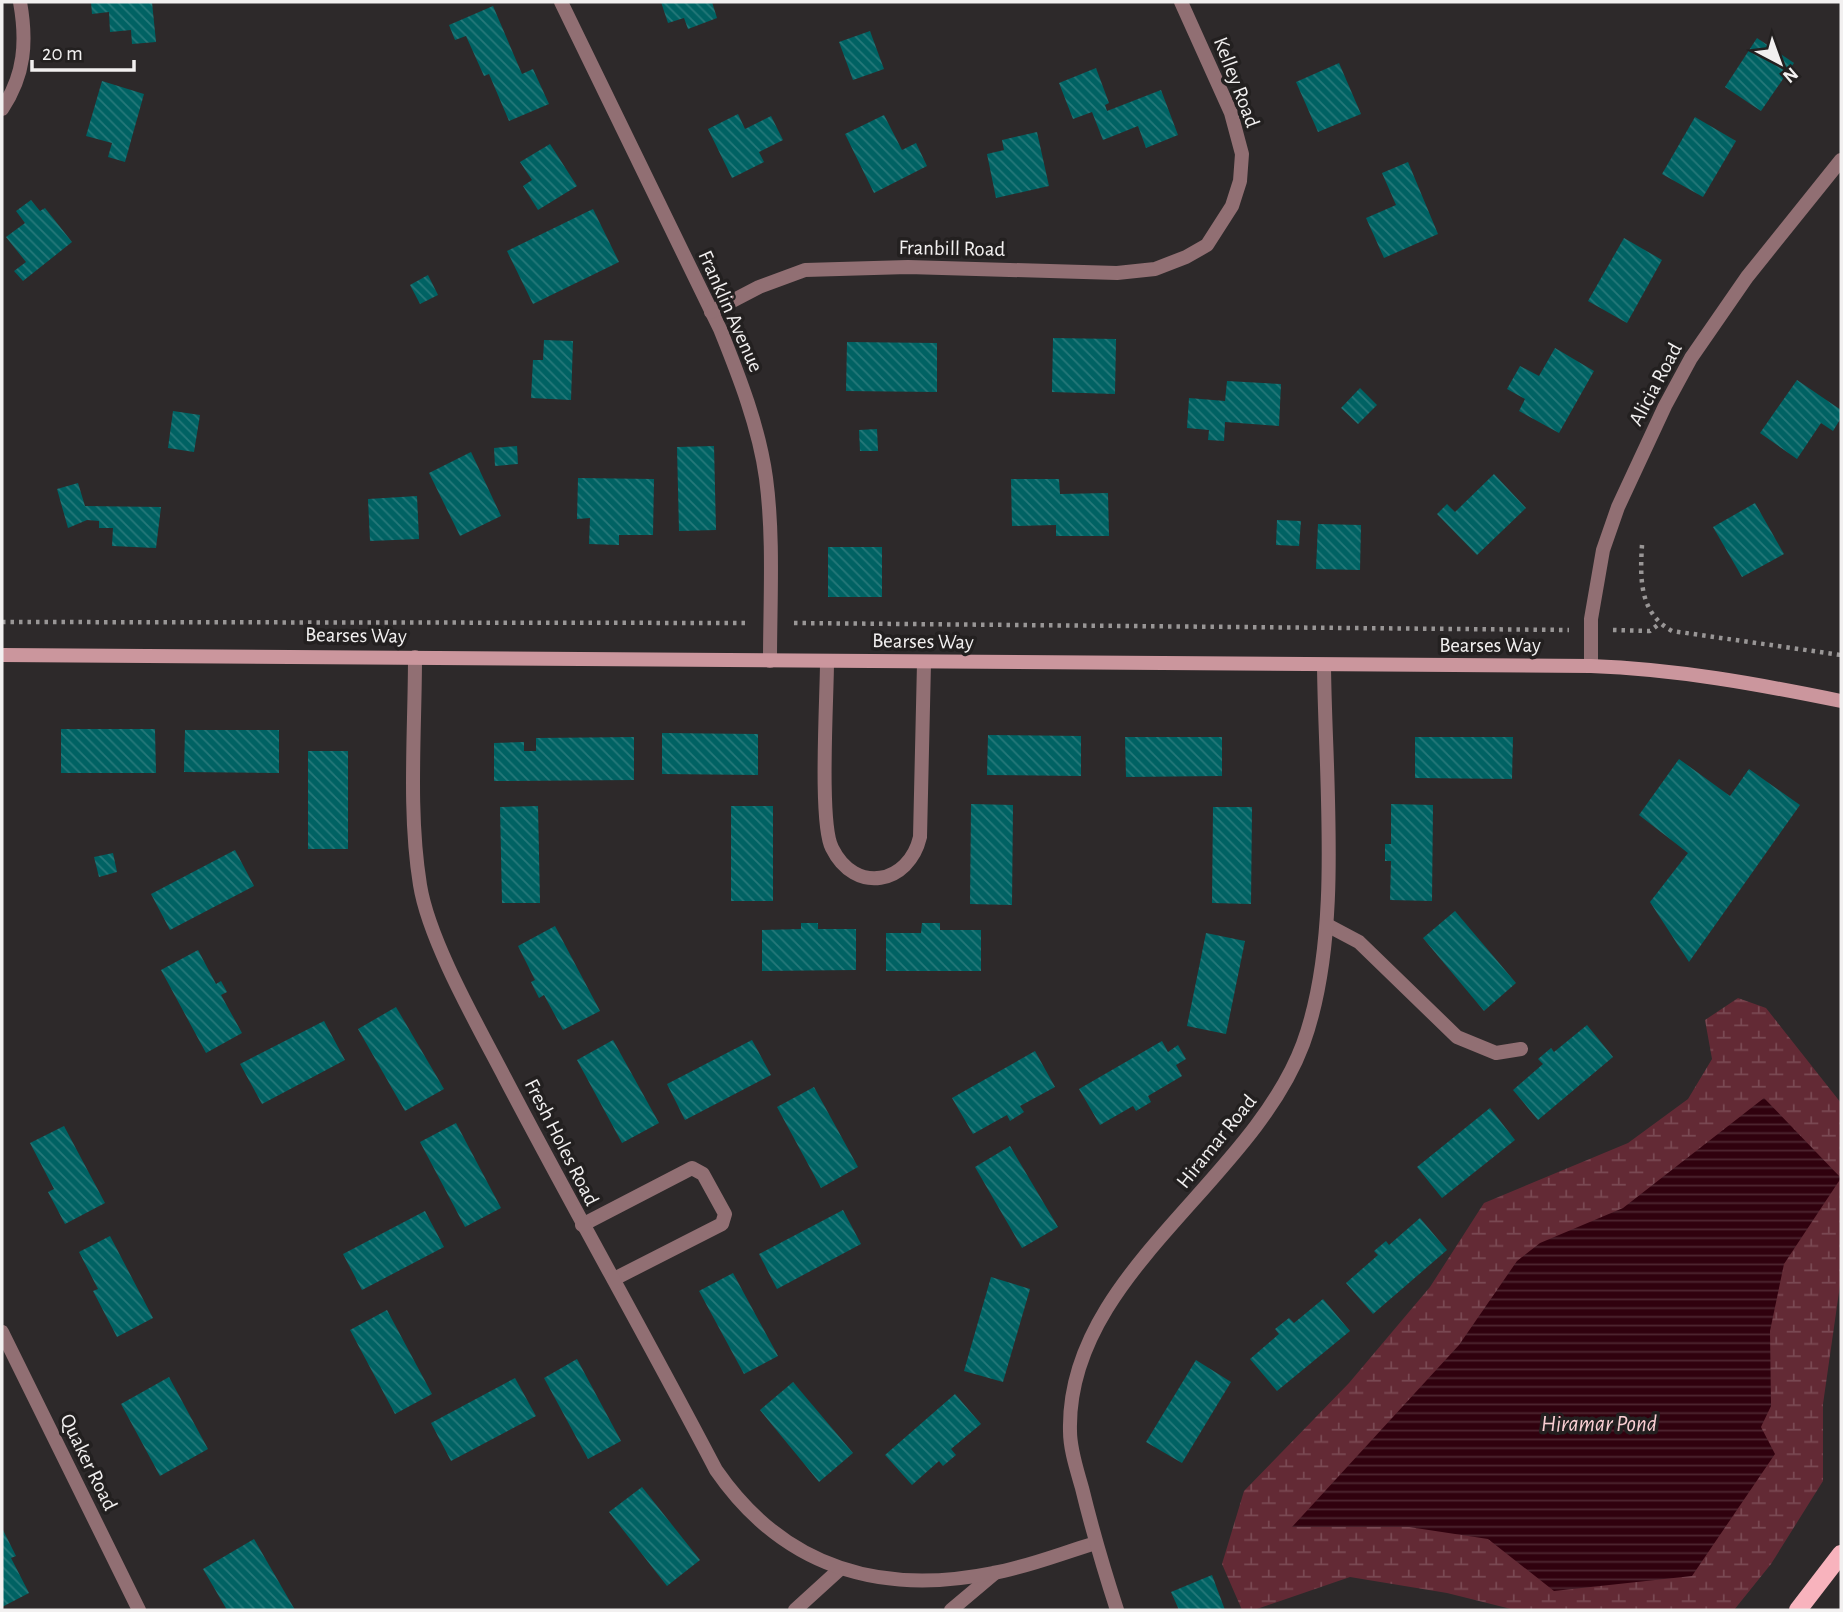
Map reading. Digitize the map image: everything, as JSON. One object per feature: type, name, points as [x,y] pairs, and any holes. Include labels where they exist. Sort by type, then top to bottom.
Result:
[{"type":"main road","name":"Bearses Way","points":[[2,655],[1591,666],[1666,670],[1841,701]]},
{"type":"main road","points":[[1798,1610],[1841,1554]]},
{"type":"street","points":[[2,109],[17,79],[24,55],[26,38],[20,2]]},
{"type":"street","name":"Franklin Avenue","points":[[561,2],[738,372],[766,474],[770,514],[770,661]]},
{"type":"street","name":"Kelley Road","points":[[1181,2],[1231,113],[1242,154],[1240,181],[1232,206],[1219,230],[1197,251]]},
{"type":"street","name":"Alicia Road","points":[[1591,666],[1591,619],[1603,550],[1618,507],[1665,406],[1691,358],[1747,277],[1841,160]]},
{"type":"street","name":"Franbill Road","points":[[711,312],[771,282],[805,270],[908,267],[1117,272],[1155,269],[1197,251]]},
{"type":"street","name":"Fresh Holes Road","points":[[415,657],[415,837],[426,913],[491,1051],[582,1225],[614,1279],[716,1470],[730,1489],[779,1537],[814,1559],[840,1569],[917,1580],[941,1580],[995,1573],[1096,1543]]},
{"type":"street","points":[[827,662],[827,834],[832,848],[853,873],[867,878],[883,878],[907,864],[917,852],[920,837],[924,663]]},
{"type":"street","name":"Hiramar Road","points":[[1117,1610],[1096,1543],[1069,1431],[1076,1388],[1089,1339],[1133,1270],[1232,1160],[1270,1111],[1293,1068],[1312,1017],[1327,925],[1324,665]]},
{"type":"street","points":[[1327,925],[1359,942],[1457,1037],[1496,1053],[1521,1049]]},
{"type":"street","points":[[582,1225],[692,1168],[703,1174],[725,1214],[722,1224],[614,1279]]},
{"type":"street","name":"Quaker Road","points":[[2,1332],[139,1610]]},
{"type":"street","points":[[794,1610],[840,1569]]},
{"type":"street","name":"Fresh Holes Road","points":[[951,1610],[995,1573]]},
{"type":"path","points":[[1642,545],[1643,595],[1649,610],[1665,627],[1841,655]]},
{"type":"path","points":[[2,622],[738,623]]},
{"type":"path","points":[[804,624],[1534,630]]},
{"type":"green space","points":[[1738,998],[1766,1008],[1841,1103],[1841,1278],[1823,1404],[1823,1481],[1771,1564],[1734,1610],[1515,1610],[1447,1593],[1350,1577],[1254,1610],[1242,1610],[1222,1564],[1244,1491],[1349,1383],[1430,1287],[1484,1203],[1628,1143],[1688,1099],[1712,1059],[1705,1020]]},
{"type":"water","name":"Hiramar Pond","points":[[1764,1098],[1841,1178],[1784,1264],[1770,1331],[1771,1406],[1761,1427],[1775,1454],[1692,1576],[1554,1591],[1488,1539],[1409,1527],[1292,1527],[1459,1345],[1517,1261],[1540,1243],[1623,1208]]},
{"type":"building","points":[[91,2],[152,2],[156,42],[132,44],[131,30],[110,32],[109,12],[92,14]]},
{"type":"building","points":[[661,2],[712,2],[717,18],[688,29],[684,18],[668,23]]},
{"type":"building","points":[[493,6],[522,74],[533,69],[549,104],[509,121],[489,74],[484,76],[466,36],[455,40],[449,25]]},
{"type":"building","points":[[870,31],[884,69],[853,80],[839,42]]},
{"type":"building","points":[[1757,38],[1794,63],[1761,111],[1725,87]]},
{"type":"building","points":[[1339,63],[1361,114],[1318,132],[1296,82]]},
{"type":"building","points":[[1096,68],[1109,103],[1105,105],[1107,111],[1161,90],[1178,135],[1146,148],[1138,126],[1103,140],[1092,112],[1073,119],[1059,83]]},
{"type":"building","points":[[102,81],[144,94],[125,162],[108,157],[112,143],[86,136]]},
{"type":"building","points":[[738,114],[745,129],[771,116],[783,140],[759,152],[764,162],[732,178],[708,129]]},
{"type":"building","points":[[884,115],[902,150],[916,143],[927,166],[874,193],[845,134]]},
{"type":"building","points":[[1695,117],[1736,141],[1703,197],[1662,174]]},
{"type":"building","points":[[1037,132],[1049,186],[996,198],[987,154],[1004,150],[1002,140]]},
{"type":"building","points":[[550,144],[577,186],[538,210],[523,186],[532,180],[520,162]]},
{"type":"building","points":[[1408,162],[1438,234],[1384,258],[1366,218],[1396,205],[1382,173]]},
{"type":"building","points":[[31,200],[40,211],[45,208],[72,242],[23,281],[14,271],[26,262],[6,237],[25,223],[16,211]]},
{"type":"building","points":[[593,209],[619,262],[533,304],[507,251]]},
{"type":"building","points":[[1624,238],[1662,260],[1627,323],[1588,301]]},
{"type":"building","points":[[428,275],[438,295],[420,304],[410,285]]},
{"type":"building","points":[[1053,338],[1116,339],[1115,394],[1052,392]]},
{"type":"building","points":[[544,340],[573,341],[571,400],[531,398],[533,360],[543,360]]},
{"type":"building","points":[[847,342],[937,343],[937,392],[846,391]]},
{"type":"building","points":[[1555,348],[1594,371],[1559,433],[1519,411],[1525,399],[1507,389],[1520,366],[1539,376]]},
{"type":"building","points":[[1797,380],[1841,410],[1841,418],[1833,431],[1821,423],[1797,459],[1760,433]]},
{"type":"building","points":[[1227,381],[1281,384],[1279,426],[1225,422],[1224,441],[1208,440],[1209,430],[1187,428],[1189,398],[1225,401]]},
{"type":"building","points":[[1360,388],[1377,405],[1358,424],[1341,408]]},
{"type":"building","points":[[173,411],[200,415],[194,452],[168,448]]},
{"type":"building","points":[[877,429],[878,451],[860,451],[859,430]]},
{"type":"building","points":[[517,446],[518,464],[495,466],[494,448]]},
{"type":"building","points":[[714,446],[716,530],[679,531],[677,447]]},
{"type":"building","points":[[471,452],[501,516],[460,536],[429,473]]},
{"type":"building","points":[[1494,474],[1526,508],[1477,555],[1437,514],[1447,504],[1455,512]]},
{"type":"building","points":[[578,478],[654,479],[653,535],[619,535],[619,545],[589,544],[590,518],[577,519]]},
{"type":"building","points":[[1011,479],[1059,479],[1060,494],[1108,493],[1109,536],[1056,536],[1056,525],[1012,526]]},
{"type":"building","points":[[78,483],[85,506],[161,507],[156,548],[112,546],[113,528],[99,528],[99,521],[87,520],[68,528],[57,489]]},
{"type":"building","points":[[417,496],[419,539],[370,541],[368,499]]},
{"type":"building","points":[[1755,503],[1784,554],[1742,577],[1713,527]]},
{"type":"building","points":[[1277,520],[1301,521],[1299,546],[1276,545]]},
{"type":"building","points":[[1318,524],[1361,525],[1360,570],[1316,569]]},
{"type":"building","points":[[828,547],[882,547],[882,597],[828,597]]},
{"type":"building","points":[[61,729],[155,729],[156,773],[61,773]]},
{"type":"building","points":[[185,730],[279,730],[279,773],[184,772]]},
{"type":"building","points":[[662,733],[758,734],[758,775],[662,774]]},
{"type":"building","points":[[988,735],[1081,736],[1081,776],[987,775]]},
{"type":"building","points":[[634,737],[634,780],[494,781],[494,743],[524,742],[524,751],[536,751],[536,738]]},
{"type":"building","points":[[1125,737],[1222,737],[1222,776],[1126,777]]},
{"type":"building","points":[[1415,737],[1513,737],[1512,779],[1415,778]]},
{"type":"building","points":[[308,751],[348,751],[348,849],[308,849]]},
{"type":"building","points":[[1679,759],[1730,796],[1749,769],[1800,805],[1689,962],[1650,902],[1688,853],[1639,815]]},
{"type":"building","points":[[971,804],[1013,805],[1012,905],[970,904]]},
{"type":"building","points":[[1391,804],[1433,805],[1432,901],[1390,900],[1391,861],[1385,861],[1385,844],[1391,844]]},
{"type":"building","points":[[538,806],[540,903],[502,903],[500,807]]},
{"type":"building","points":[[731,806],[773,806],[773,901],[731,901]]},
{"type":"building","points":[[1213,807],[1252,807],[1251,904],[1212,903]]},
{"type":"building","points":[[235,850],[254,886],[170,930],[151,894]]},
{"type":"building","points":[[113,853],[117,872],[99,877],[94,857]]},
{"type":"building","points":[[1455,911],[1516,983],[1484,1011],[1423,938]]},
{"type":"building","points":[[801,923],[818,923],[818,929],[856,929],[856,970],[762,971],[762,930],[801,929]]},
{"type":"building","points":[[922,923],[940,923],[940,930],[981,930],[981,971],[886,971],[886,933],[921,933]]},
{"type":"building","points":[[555,926],[600,1011],[563,1030],[544,995],[539,998],[531,982],[535,980],[518,946]]},
{"type":"building","points":[[1206,933],[1245,941],[1226,1034],[1187,1026]]},
{"type":"building","points":[[198,950],[216,984],[221,981],[227,992],[221,995],[242,1033],[206,1053],[161,970]]},
{"type":"building","points":[[396,1007],[444,1089],[405,1111],[358,1029]]},
{"type":"building","points":[[324,1021],[345,1060],[262,1104],[240,1064]]},
{"type":"building","points":[[1587,1025],[1613,1057],[1538,1120],[1513,1090],[1543,1064],[1538,1059],[1551,1048],[1554,1052]]},
{"type":"building","points":[[613,1040],[659,1123],[622,1143],[577,1060]]},
{"type":"building","points":[[752,1040],[771,1075],[685,1120],[667,1084]]},
{"type":"building","points":[[1162,1041],[1168,1052],[1178,1045],[1186,1059],[1176,1065],[1182,1076],[1148,1096],[1151,1102],[1136,1111],[1133,1106],[1100,1125],[1079,1089]]},
{"type":"building","points":[[1035,1051],[1055,1087],[1020,1106],[1024,1112],[1010,1121],[1007,1115],[973,1134],[952,1098]]},
{"type":"building","points":[[814,1087],[858,1167],[821,1188],[777,1107]]},
{"type":"building","points":[[1490,1108],[1515,1140],[1442,1198],[1417,1167]]},
{"type":"building","points":[[456,1123],[501,1208],[465,1227],[420,1142]]},
{"type":"building","points":[[64,1126],[105,1203],[65,1224],[48,1192],[54,1189],[30,1143]]},
{"type":"building","points":[[1010,1146],[1058,1227],[1022,1248],[975,1167]]},
{"type":"building","points":[[843,1210],[861,1244],[777,1289],[759,1254]]},
{"type":"building","points":[[425,1211],[444,1247],[362,1290],[343,1254]]},
{"type":"building","points":[[1420,1218],[1447,1250],[1373,1314],[1346,1283],[1378,1255],[1374,1251],[1386,1241],[1389,1245]]},
{"type":"building","points":[[110,1236],[153,1318],[117,1337],[93,1291],[98,1289],[79,1252]]},
{"type":"building","points":[[733,1273],[778,1356],[744,1374],[699,1291]]},
{"type":"building","points":[[991,1277],[1030,1289],[1003,1382],[964,1371]]},
{"type":"building","points":[[1323,1299],[1350,1331],[1277,1391],[1250,1359],[1279,1334],[1275,1329],[1289,1318],[1294,1323]]},
{"type":"building","points":[[387,1310],[432,1394],[395,1414],[350,1330]]},
{"type":"building","points":[[577,1359],[621,1441],[588,1459],[544,1378]]},
{"type":"building","points":[[1196,1360],[1231,1382],[1182,1463],[1146,1442]]},
{"type":"building","points":[[169,1377],[208,1449],[160,1476],[121,1404]]},
{"type":"building","points":[[515,1378],[536,1416],[451,1461],[431,1423]]},
{"type":"building","points":[[793,1382],[853,1453],[819,1482],[760,1410]]},
{"type":"building","points":[[955,1394],[981,1424],[951,1449],[956,1455],[943,1466],[939,1461],[912,1485],[885,1455]]},
{"type":"building","points":[[642,1487],[700,1560],[667,1586],[609,1512]]},
{"type":"building","points":[[2,1528],[16,1556],[11,1558],[29,1593],[2,1607]]},
{"type":"building","points":[[254,1539],[295,1610],[227,1610],[203,1569]]},
{"type":"building","points":[[1212,1575],[1225,1610],[1179,1610],[1171,1592]]}]
